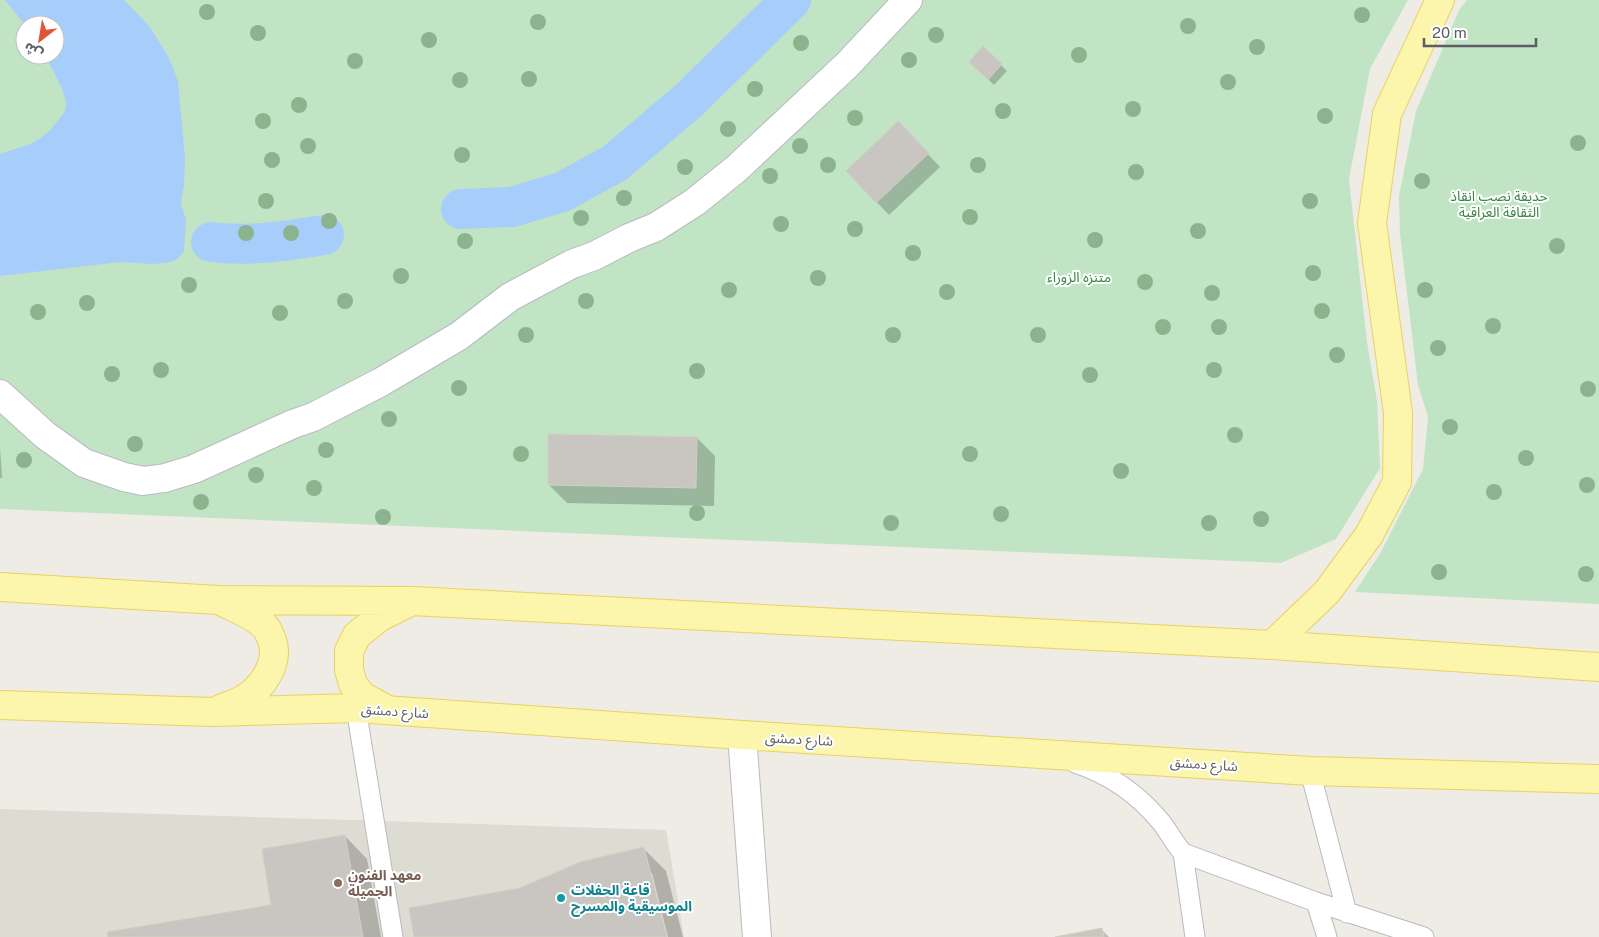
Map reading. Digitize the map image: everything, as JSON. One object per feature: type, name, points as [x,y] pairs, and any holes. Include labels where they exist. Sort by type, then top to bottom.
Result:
[{"type":"main road","points":[[1272,645],[1328,592],[1369,535],[1397,482],[1398,413],[1372,223],[1387,114],[1440,0]]},
{"type":"main road","points":[[0,586],[218,600],[412,601],[1272,645],[1599,667]]},
{"type":"main road","points":[[212,712],[243,700],[255,690],[266,677],[273,664],[274,647],[268,630],[250,615],[218,600]]},
{"type":"main road","points":[[391,712],[362,696],[353,684],[348,670],[349,650],[357,635],[380,617],[412,601]]},
{"type":"main road","name":"شارع دمشق","points":[[0,705],[212,712],[356,708],[391,712],[1310,771],[1599,779]]},
{"type":"street","points":[[0,394],[45,435],[84,463],[124,477],[143,480],[165,478],[194,469],[293,424],[313,417],[381,382],[459,336],[510,297],[572,264],[594,256],[656,227],[695,202],[736,169],[847,65],[908,0]]},
{"type":"street","points":[[742,735],[757,937]]},
{"type":"lane","points":[[356,708],[393,937]]},
{"type":"lane","points":[[1043,754],[1091,768],[1117,782],[1140,799],[1163,824],[1173,842],[1183,853],[1348,913],[1373,928],[1423,937]]},
{"type":"lane","points":[[1310,771],[1348,913]]},
{"type":"lane","points":[[1183,853],[1195,937]]},
{"type":"lane","points":[[1316,902],[1327,937]]},
{"type":"shaded area","name":"معهد الفنون الجميلة","points":[[0,809],[666,830],[684,937],[0,937]]},
{"type":"green space","name":"متنزه الزوراء","points":[[0,0],[1408,0],[1370,69],[1349,179],[1367,342],[1377,401],[1380,468],[1336,539],[1281,563],[0,509]]},
{"type":"green space","name":"حديقة نصب انقاذ الثقافة العراقية","points":[[1467,0],[1599,0],[1599,604],[1355,592],[1381,552],[1423,469],[1428,417],[1418,385],[1400,234],[1399,196],[1416,111],[1459,10]]},
{"type":"water","points":[[5,0],[124,0],[150,27],[169,58],[178,81],[185,158],[181,204],[186,219],[184,251],[176,260],[152,264],[120,262],[0,276],[0,154],[33,142],[46,134],[64,113],[66,106],[61,87],[50,65],[65,65],[65,15],[17,15]]},
{"type":"building","points":[[983,46],[1002,64],[988,80],[969,62]]},
{"type":"building","points":[[898,121],[929,153],[876,203],[846,171]]},
{"type":"building","points":[[548,434],[697,437],[696,488],[548,485]]},
{"type":"building","name":"معهد الفنون الجميلة","points":[[345,835],[363,937],[108,937],[107,932],[271,905],[262,849]]},
{"type":"building","name":"قاعة الحفلات الموسيقية والمسرح","points":[[644,847],[667,937],[414,937],[409,908],[520,888],[580,862]]},
{"type":"building","points":[[1102,928],[1104,937],[1055,937]]},
{"type":"waterway","points":[[461,209],[512,207],[562,192],[615,163],[689,100],[791,0]]},
{"type":"waterway","points":[[211,242],[253,244],[324,235]]},
{"type":"place","name":"معهد الفنون الجميلة","points":[[338,883]]},
{"type":"place","name":"قاعة الحفلات الموسيقية والمسرح","points":[[561,898]]}]
